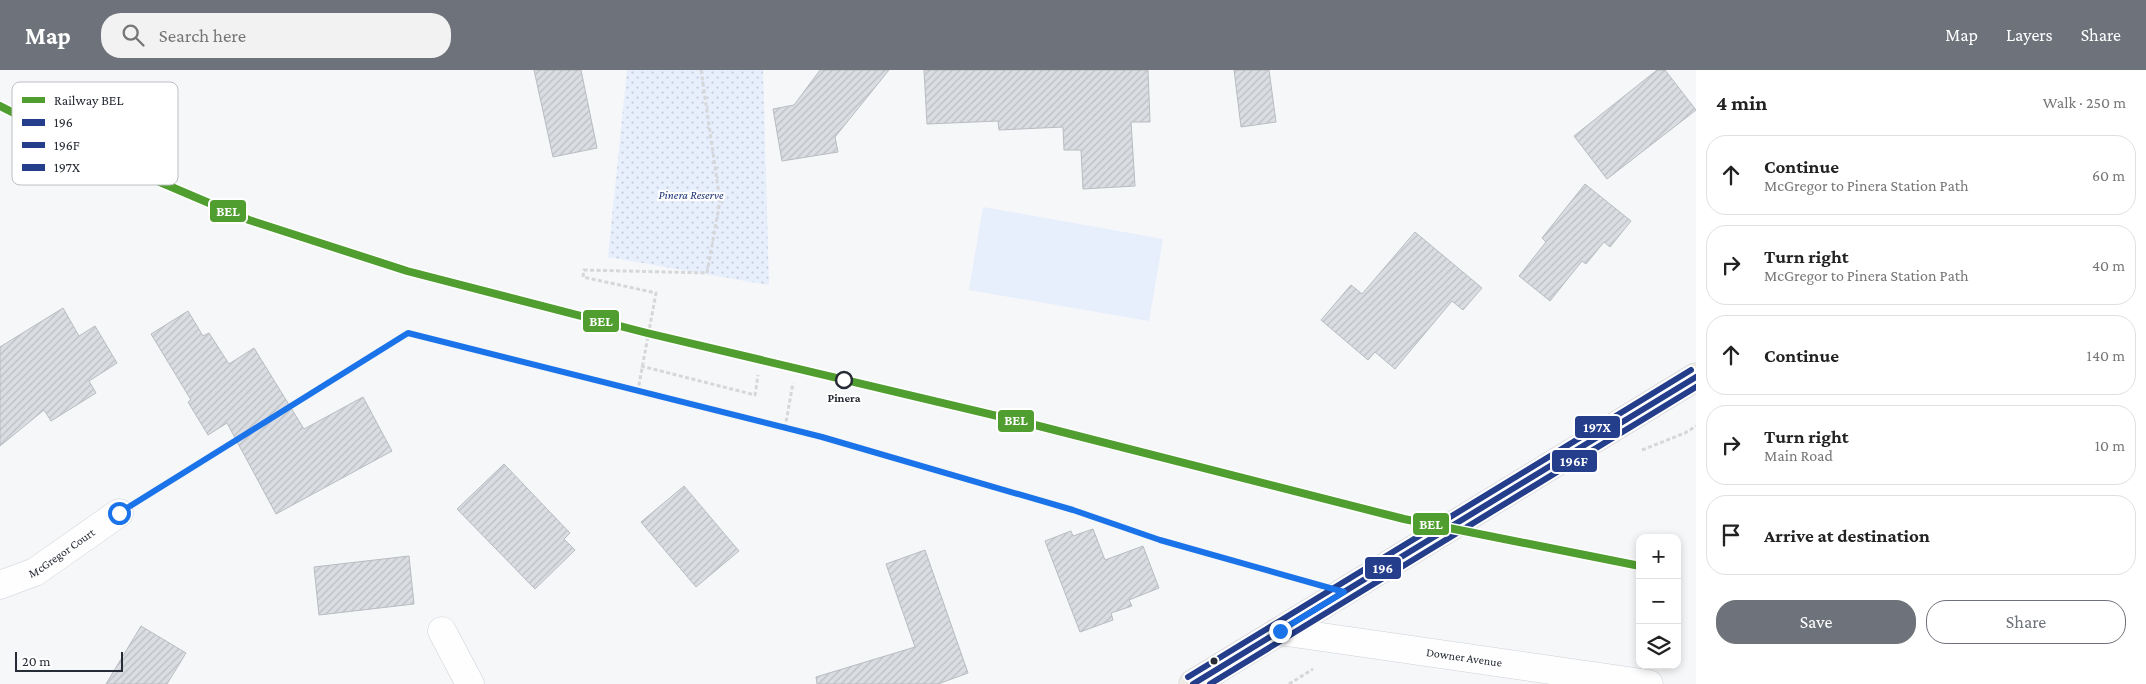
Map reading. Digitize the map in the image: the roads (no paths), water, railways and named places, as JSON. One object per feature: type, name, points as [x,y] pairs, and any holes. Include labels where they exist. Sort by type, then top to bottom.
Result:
[{"type":"main road","points":[[1193,684],[1696,377]]},
{"type":"street","name":"McGregor Court","points":[[0,585],[35,572],[119,513]]},
{"type":"street","points":[[442,631],[470,684]]},
{"type":"street","name":"Downer Avenue","points":[[1280,631],[1649,684]]},
{"type":"rail line","name":"BEL","points":[[0,106],[12,112]]},
{"type":"rail line","name":"BEL","points":[[167,185],[249,220],[407,271],[647,333],[1031,424],[1404,519],[1636,565]]},
{"type":"place","name":"Pinera","points":[[844,380]]},
{"type":"park label","name":"Pinera Reserve","points":[[691,195]]}]
